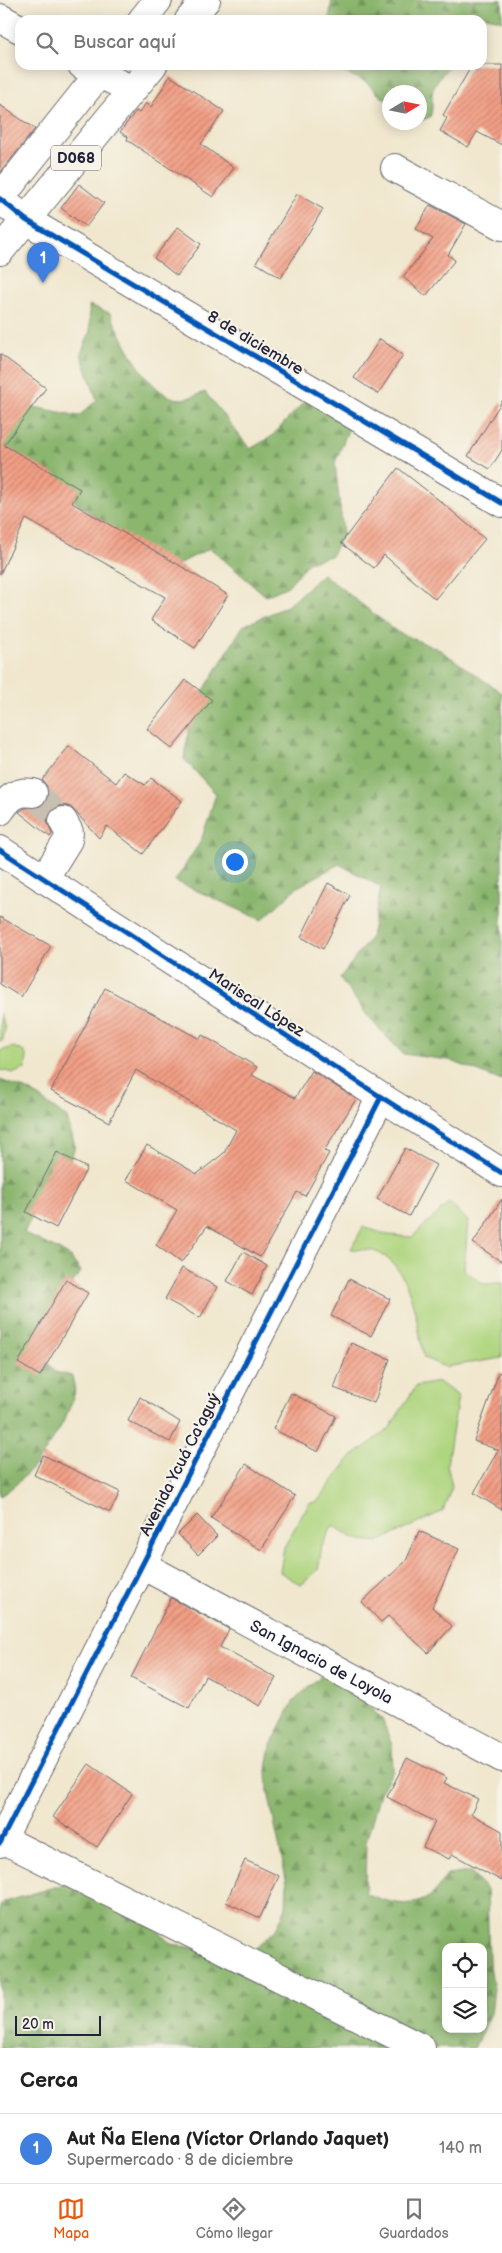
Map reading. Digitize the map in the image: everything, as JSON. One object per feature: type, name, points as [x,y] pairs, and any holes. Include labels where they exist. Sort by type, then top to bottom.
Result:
[{"type":"street","points":[[146,15],[158,0]]},
{"type":"street","points":[[194,15],[206,0]]},
{"type":"street","points":[[0,18],[15,27]]},
{"type":"street","name":"D068","points":[[0,198],[95,70]]},
{"type":"street","points":[[99,70],[132,90]]},
{"type":"street","name":"D068","points":[[0,251],[149,70]]},
{"type":"street","points":[[395,168],[502,226]]},
{"type":"street","name":"8 de diciembre","points":[[0,198],[26,220],[502,503]]},
{"type":"street","points":[[0,810],[8,798],[22,791],[33,793]]},
{"type":"street","points":[[44,879],[68,840],[69,832],[63,821]]},
{"type":"street","name":"Mariscal López","points":[[0,850],[381,1098],[499,1166]]},
{"type":"street","name":"Avenida Ycuá Ca'aguý","points":[[1,1840],[381,1098]]},
{"type":"street","name":"San Ignacio de Loyola","points":[[142,1564],[502,1758]]},
{"type":"street","points":[[1,1840],[421,2048]]},
{"type":"green space","points":[[332,0],[502,0],[502,21],[487,15],[330,15]]},
{"type":"green space","points":[[340,70],[447,70],[438,79],[434,87],[432,92],[432,109],[430,117],[427,118],[427,85],[382,85],[382,97],[364,81]]},
{"type":"green space","points":[[89,305],[110,313],[130,352],[148,379],[159,390],[171,397],[183,399],[205,392],[250,449],[271,437],[304,402],[332,403],[352,420],[335,463],[343,534],[331,556],[308,562],[288,586],[266,596],[210,548],[169,569],[0,448],[0,410],[9,402],[79,416],[97,400],[81,354],[90,332]]},
{"type":"green space","points":[[323,574],[397,632],[440,650],[502,693],[502,1081],[449,1060],[403,1054],[369,1018],[340,978],[371,937],[381,887],[339,864],[296,888],[262,920],[175,881],[201,841],[216,794],[184,759],[192,710],[243,626],[287,606]]},
{"type":"green space","points":[[0,1013],[5,1028],[3,1040],[0,1042]]},
{"type":"green space","points":[[14,1047],[24,1052],[27,1057],[25,1069],[14,1073],[0,1070],[0,1051]]},
{"type":"green space","points":[[0,1080],[30,1091],[67,1118],[75,1146],[60,1190],[33,1214],[24,1233],[67,1254],[81,1271],[47,1318],[39,1351],[55,1372],[72,1376],[75,1393],[63,1423],[45,1452],[23,1478],[0,1496]]},
{"type":"green space","points":[[449,1203],[468,1221],[464,1270],[483,1284],[502,1283],[502,1358],[445,1367],[424,1358],[411,1297],[397,1268],[387,1258],[374,1251],[351,1249],[363,1227],[388,1235],[412,1237]]},
{"type":"green space","points":[[439,1382],[458,1396],[447,1464],[452,1487],[443,1511],[378,1542],[355,1539],[333,1525],[322,1546],[318,1570],[301,1585],[280,1572],[284,1547],[309,1503],[317,1502],[350,1458],[389,1429],[416,1386]]},
{"type":"green space","points":[[329,1668],[382,1719],[392,1745],[393,1771],[380,1793],[366,1842],[365,1893],[390,1902],[408,1904],[425,1899],[433,1894],[447,1875],[470,1872],[487,1890],[489,1962],[494,1988],[491,2014],[487,2022],[487,1943],[442,1943],[442,2033],[482,2033],[474,2048],[0,2048],[0,1905],[5,1902],[74,1881],[154,1927],[172,1944],[220,1953],[241,1962],[276,1929],[286,1907],[287,1883],[268,1792],[267,1769],[271,1745],[293,1702]]},
{"type":"building","points":[[487,65],[502,65],[502,145],[477,132],[468,147],[440,131],[447,118],[443,115],[469,70],[487,70]]},
{"type":"building","points":[[170,76],[224,111],[201,144],[234,168],[213,197],[127,140],[128,137],[120,132],[136,111],[139,113],[146,103],[151,107]]},
{"type":"building","points":[[0,105],[35,129],[0,173]]},
{"type":"building","points":[[79,184],[104,203],[86,227],[61,208]]},
{"type":"building","points":[[297,194],[323,209],[281,278],[256,263]]},
{"type":"building","points":[[430,205],[466,224],[448,255],[455,260],[426,296],[403,277],[433,239],[416,229]]},
{"type":"building","points":[[178,227],[201,244],[177,276],[154,258]]},
{"type":"building","points":[[380,339],[403,355],[378,394],[354,378]]},
{"type":"building","points":[[0,354],[46,388],[4,445],[80,489],[72,503],[228,595],[195,648],[151,620],[165,597],[26,519],[0,574]]},
{"type":"building","points":[[502,401],[502,450],[490,469],[468,456]]},
{"type":"building","points":[[398,468],[485,539],[435,599],[384,555],[374,568],[341,543]]},
{"type":"building","points":[[186,680],[212,700],[172,749],[147,729]]},
{"type":"building","points":[[69,746],[116,783],[124,772],[145,785],[151,778],[182,801],[143,854],[107,826],[99,838],[71,807],[63,805],[50,812],[47,821],[52,834],[50,837],[19,812],[25,808],[39,807],[45,803],[49,794],[47,786],[42,780]]},
{"type":"building","points":[[328,883],[350,895],[323,949],[301,937]]},
{"type":"building","points":[[0,917],[51,946],[21,997],[0,984]]},
{"type":"building","points":[[105,988],[200,1039],[202,1035],[257,1067],[252,1075],[295,1098],[312,1071],[356,1099],[324,1151],[329,1153],[305,1196],[297,1192],[260,1257],[207,1226],[181,1263],[156,1245],[177,1210],[126,1180],[147,1145],[197,1174],[224,1153],[236,1130],[136,1070],[109,1122],[51,1091]]},
{"type":"building","points":[[405,1148],[436,1165],[409,1216],[377,1199]]},
{"type":"building","points":[[57,1152],[87,1168],[56,1228],[26,1212]]},
{"type":"building","points":[[502,1199],[502,1262],[473,1243]]},
{"type":"building","points":[[243,1252],[267,1266],[252,1295],[227,1281]]},
{"type":"building","points":[[182,1268],[217,1287],[200,1318],[165,1299]]},
{"type":"building","points":[[349,1279],[390,1299],[371,1336],[331,1316]]},
{"type":"building","points":[[66,1280],[88,1293],[40,1376],[18,1363]]},
{"type":"building","points":[[351,1343],[390,1359],[374,1403],[334,1388]]},
{"type":"building","points":[[499,1372],[502,1373],[502,1510],[474,1493],[498,1450],[474,1441]]},
{"type":"building","points":[[291,1393],[336,1416],[318,1452],[273,1429]]},
{"type":"building","points":[[140,1397],[180,1422],[170,1442],[128,1421]]},
{"type":"building","points":[[43,1455],[120,1492],[110,1512],[34,1475]]},
{"type":"building","points":[[246,1464],[295,1496],[261,1550],[211,1518]]},
{"type":"building","points":[[197,1515],[217,1536],[198,1555],[178,1534]]},
{"type":"building","points":[[419,1531],[459,1549],[432,1607],[452,1626],[428,1653],[388,1616],[381,1622],[362,1602],[406,1561]]},
{"type":"building","points":[[171,1598],[229,1629],[220,1647],[276,1678],[260,1706],[205,1676],[189,1708],[131,1678]]},
{"type":"building","points":[[407,1758],[447,1778],[444,1783],[478,1799],[471,1814],[502,1831],[502,1881],[452,1854],[449,1859],[423,1847],[435,1822],[387,1797]]},
{"type":"building","points":[[89,1764],[132,1794],[97,1847],[53,1817]]},
{"type":"building","points":[[245,1860],[279,1876],[260,1918],[226,1902]]},
{"type":"tunnel","points":[[33,793],[63,821]]},
{"type":"cycle path","points":[[0,199],[26,220],[502,503]]},
{"type":"cycle path","points":[[0,850],[381,1097],[502,1173]]},
{"type":"cycle path","points":[[0,1843],[381,1097]]},
{"type":"place","name":"Aut Ña Elena (Víctor Orlando Jaquet)","points":[[43,283]]}]
